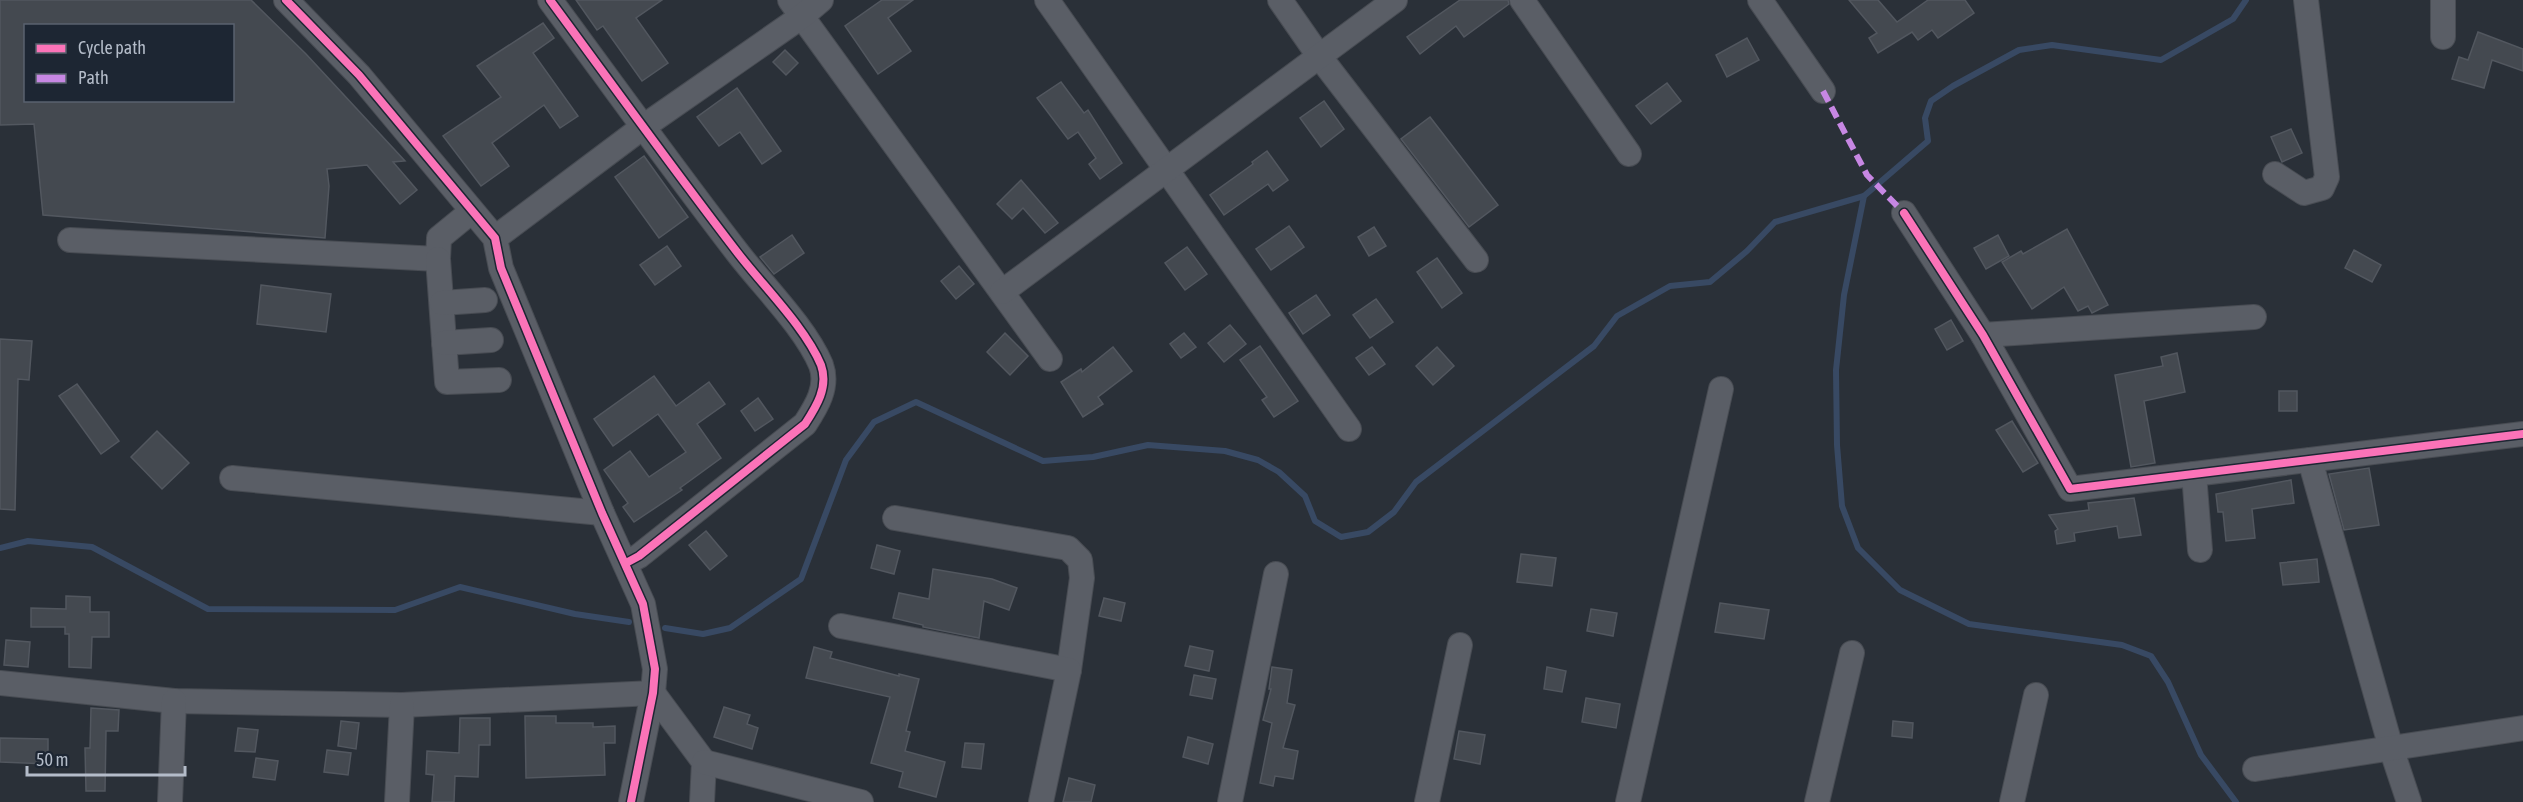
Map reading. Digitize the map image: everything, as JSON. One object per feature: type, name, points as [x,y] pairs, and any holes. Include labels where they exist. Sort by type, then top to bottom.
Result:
[{"type":"street","points":[[286,0],[359,75],[495,238],[501,268],[642,604],[655,669],[653,693],[631,802]]},
{"type":"street","points":[[550,0],[738,254],[808,341],[822,367],[823,386],[819,403],[805,424],[639,556],[626,563]]},
{"type":"street","points":[[495,238],[796,8],[821,0]]},
{"type":"street","points":[[1047,0],[1349,429]]},
{"type":"street","points":[[1280,0],[1319,56],[1476,260]]},
{"type":"street","points":[[1002,292],[1395,0]]},
{"type":"street","points":[[1522,0],[1629,154]]},
{"type":"street","points":[[1760,0],[1823,91]]},
{"type":"street","points":[[2275,174],[2304,193],[2322,188],[2326,177],[2306,0]]},
{"type":"street","points":[[2443,0],[2443,37]]},
{"type":"street","points":[[796,8],[1050,359]]},
{"type":"street","points":[[472,211],[439,238],[438,259],[447,382],[499,380]]},
{"type":"street","points":[[1904,213],[1983,335],[2070,489],[2523,434]]},
{"type":"street","points":[[70,240],[438,259]]},
{"type":"street","points":[[442,303],[485,300]]},
{"type":"street","points":[[1983,335],[2254,317]]},
{"type":"street","points":[[444,343],[490,340]]},
{"type":"street","points":[[1628,802],[1721,389]]},
{"type":"street","points":[[2310,460],[2391,748],[2409,802]]},
{"type":"street","points":[[2194,474],[2200,550]]},
{"type":"street","points":[[232,478],[602,513]]},
{"type":"street","points":[[895,519],[1068,548],[1080,560],[1082,578],[1069,670],[1041,802]]},
{"type":"street","points":[[1230,802],[1276,574]]},
{"type":"street","points":[[842,626],[1069,670]]},
{"type":"street","points":[[1427,802],[1460,645]]},
{"type":"street","points":[[1817,802],[1852,653]]},
{"type":"street","points":[[0,683],[174,701],[402,705],[653,693]]},
{"type":"street","points":[[653,693],[703,783]]},
{"type":"street","points":[[2012,802],[2036,695]]},
{"type":"street","points":[[170,802],[174,701]]},
{"type":"street","points":[[397,802],[402,705]]},
{"type":"street","points":[[2255,769],[2523,728]]},
{"type":"street","points":[[684,802],[703,783]]},
{"type":"street","points":[[703,783],[861,802]]},
{"type":"building","points":[[0,0],[251,0],[306,54],[405,161],[393,162],[417,190],[400,204],[367,165],[327,169],[329,186],[325,238],[43,215],[34,124],[0,125]]},
{"type":"building","points":[[576,0],[662,0],[636,18],[668,63],[642,81],[603,26],[597,30]]},
{"type":"building","points":[[882,0],[913,0],[888,18],[911,51],[878,74],[845,26]]},
{"type":"building","points":[[1460,0],[1508,0],[1509,4],[1464,37],[1456,26],[1420,54],[1407,37]]},
{"type":"building","points":[[1849,0],[1878,0],[1897,22],[1928,0],[1965,0],[1974,13],[1938,38],[1932,30],[1918,40],[1912,32],[1878,53],[1869,38],[1877,33]]},
{"type":"building","points":[[543,23],[554,38],[533,53],[578,116],[560,128],[544,105],[492,143],[509,166],[481,186],[443,136],[501,97],[477,66]]},
{"type":"building","points":[[2478,32],[2523,49],[2523,71],[2492,60],[2484,88],[2452,79],[2459,57],[2468,60]]},
{"type":"building","points":[[1747,38],[1759,60],[1727,77],[1716,55]]},
{"type":"building","points":[[785,50],[798,63],[786,75],[773,62]]},
{"type":"building","points":[[1061,82],[1084,113],[1088,110],[1122,163],[1100,179],[1089,164],[1096,158],[1078,132],[1068,139],[1037,98]]},
{"type":"building","points":[[1667,83],[1681,101],[1651,124],[1636,106]]},
{"type":"building","points":[[737,88],[781,151],[762,164],[740,132],[719,146],[697,117]]},
{"type":"building","points":[[1324,101],[1344,129],[1321,147],[1300,118]]},
{"type":"building","points":[[1430,117],[1498,205],[1469,227],[1401,139]]},
{"type":"building","points":[[2291,129],[2302,153],[2282,162],[2271,137]]},
{"type":"building","points":[[1267,151],[1288,180],[1273,191],[1268,184],[1224,215],[1210,195]]},
{"type":"building","points":[[644,156],[688,217],[659,238],[615,177]]},
{"type":"building","points":[[1021,180],[1058,223],[1045,233],[1023,208],[1012,219],[997,204]]},
{"type":"building","points":[[1289,226],[1304,247],[1271,270],[1256,249]]},
{"type":"building","points":[[1374,227],[1386,246],[1369,256],[1358,237]]},
{"type":"building","points":[[2067,229],[2108,305],[2092,313],[2088,306],[2078,311],[2064,287],[2032,309],[2002,262],[2021,251],[2023,254]]},
{"type":"building","points":[[792,235],[804,253],[774,274],[760,257]]},
{"type":"building","points":[[1998,235],[2009,256],[1986,269],[1974,248]]},
{"type":"building","points":[[667,246],[681,266],[655,285],[640,265]]},
{"type":"building","points":[[1187,247],[1207,274],[1185,290],[1165,263]]},
{"type":"building","points":[[2354,250],[2381,265],[2372,282],[2345,268]]},
{"type":"building","points":[[1437,258],[1462,293],[1442,308],[1417,272]]},
{"type":"building","points":[[959,266],[974,284],[956,299],[941,281]]},
{"type":"building","points":[[261,285],[331,294],[326,332],[257,324]]},
{"type":"building","points":[[1316,295],[1330,315],[1303,334],[1289,313]]},
{"type":"building","points":[[1376,299],[1393,322],[1370,338],[1353,315]]},
{"type":"building","points":[[1951,320],[1963,341],[1947,350],[1935,329]]},
{"type":"building","points":[[1230,325],[1246,344],[1224,362],[1208,343]]},
{"type":"building","points":[[1005,333],[1028,356],[1010,375],[987,352]]},
{"type":"building","points":[[1184,333],[1196,347],[1181,358],[1170,344]]},
{"type":"building","points":[[0,339],[32,341],[29,380],[18,379],[15,510],[0,509]]},
{"type":"building","points":[[1260,346],[1298,401],[1274,417],[1262,400],[1267,397],[1240,360]]},
{"type":"building","points":[[1113,347],[1132,371],[1098,397],[1103,404],[1083,417],[1061,382],[1081,369],[1082,372]]},
{"type":"building","points":[[1372,347],[1385,364],[1369,375],[1356,358]]},
{"type":"building","points":[[1437,347],[1454,366],[1433,385],[1416,366]]},
{"type":"building","points":[[2177,353],[2185,392],[2144,401],[2155,463],[2131,467],[2115,375],[2163,366],[2161,357]]},
{"type":"building","points":[[654,376],[676,406],[709,382],[725,404],[697,424],[721,458],[680,488],[682,490],[634,522],[623,507],[628,503],[604,470],[630,451],[649,477],[686,452],[658,414],[613,446],[594,419]]},
{"type":"building","points":[[77,384],[119,441],[101,454],[59,396]]},
{"type":"building","points":[[2279,391],[2297,391],[2297,411],[2279,411]]},
{"type":"building","points":[[758,398],[773,419],[755,431],[741,411]]},
{"type":"building","points":[[2012,421],[2038,463],[2023,472],[1996,430]]},
{"type":"building","points":[[157,431],[189,463],[162,489],[131,457]]},
{"type":"building","points":[[2369,468],[2379,525],[2344,530],[2329,474]]},
{"type":"building","points":[[2291,480],[2294,503],[2252,509],[2255,538],[2226,541],[2223,512],[2218,512],[2216,494]]},
{"type":"building","points":[[2134,498],[2141,535],[2119,538],[2117,526],[2074,533],[2075,541],[2057,544],[2055,531],[2058,529],[2049,515],[2089,510],[2088,503]]},
{"type":"building","points":[[706,531],[727,556],[710,570],[689,545]]},
{"type":"building","points":[[877,545],[900,551],[894,574],[871,568]]},
{"type":"building","points":[[1521,554],[1556,558],[1552,586],[1517,582]]},
{"type":"building","points":[[2317,559],[2319,582],[2283,585],[2280,563]]},
{"type":"building","points":[[933,569],[992,579],[1017,588],[1009,610],[984,601],[979,638],[923,627],[923,625],[893,618],[899,593],[929,599]]},
{"type":"building","points":[[66,596],[90,597],[90,612],[109,612],[109,637],[92,637],[91,668],[69,667],[69,634],[65,634],[65,627],[31,627],[31,608],[66,609]]},
{"type":"building","points":[[1104,598],[1125,603],[1121,621],[1099,616]]},
{"type":"building","points":[[1720,603],[1769,610],[1764,639],[1715,632]]},
{"type":"building","points":[[1591,609],[1617,613],[1613,636],[1587,631]]},
{"type":"building","points":[[6,640],[30,642],[28,667],[4,665]]},
{"type":"building","points":[[1190,646],[1213,651],[1209,671],[1185,666]]},
{"type":"building","points":[[814,647],[832,652],[830,658],[919,679],[906,731],[910,732],[905,751],[945,762],[936,797],[899,787],[903,772],[871,763],[890,697],[806,678]]},
{"type":"building","points":[[1272,667],[1292,670],[1287,703],[1295,705],[1283,748],[1298,751],[1293,779],[1275,776],[1273,786],[1260,783],[1272,723],[1263,720],[1271,689],[1269,689]]},
{"type":"building","points":[[1547,667],[1566,671],[1562,692],[1544,689]]},
{"type":"building","points":[[1194,675],[1216,679],[1212,699],[1190,695]]},
{"type":"building","points":[[1586,698],[1620,704],[1616,728],[1582,722]]},
{"type":"building","points":[[724,707],[750,715],[747,724],[758,728],[752,749],[714,737]]},
{"type":"building","points":[[91,708],[119,710],[118,731],[106,731],[105,791],[86,791],[85,748],[90,748]]},
{"type":"building","points":[[525,716],[556,716],[556,723],[593,723],[593,727],[615,726],[615,743],[604,743],[605,775],[526,778]]},
{"type":"building","points":[[460,718],[490,718],[490,745],[479,745],[478,777],[455,776],[454,802],[432,802],[434,775],[426,774],[427,751],[459,753]]},
{"type":"building","points":[[341,721],[359,723],[356,749],[338,746]]},
{"type":"building","points":[[1893,721],[1913,723],[1912,738],[1892,736]]},
{"type":"building","points":[[238,728],[258,730],[255,752],[235,751]]},
{"type":"building","points":[[1459,731],[1485,735],[1480,764],[1454,759]]},
{"type":"building","points":[[1188,737],[1213,744],[1208,764],[1183,757]]},
{"type":"building","points":[[0,738],[48,739],[48,764],[0,762]]},
{"type":"building","points":[[965,743],[984,744],[981,769],[962,767]]},
{"type":"building","points":[[327,750],[351,753],[348,775],[324,772]]},
{"type":"building","points":[[256,758],[278,761],[275,780],[253,777]]},
{"type":"building","points":[[1069,778],[1095,785],[1091,802],[1063,802]]},
{"type":"waterway","points":[[665,628],[703,634],[730,628],[801,579],[846,460],[874,422],[916,402],[1043,461],[1093,457],[1148,445],[1225,451],[1258,460],[1279,472],[1305,496],[1315,521],[1341,537],[1368,532],[1394,512],[1416,482],[1594,346],[1617,316],[1670,286],[1710,282],[1747,251],[1775,222],[1864,196],[1928,141],[1925,118],[1931,101],[1953,86],[2019,50],[2052,45],[2161,60],[2233,19],[2246,0]]},
{"type":"waterway","points":[[1864,196],[1844,295],[1836,370],[1837,445],[1842,506],[1858,548],[1900,590],[1969,624],[2122,645],[2151,656],[2168,682],[2201,755],[2236,802]]},
{"type":"waterway","points":[[0,548],[28,541],[92,547],[208,609],[395,610],[460,587],[575,614],[629,622]]},
{"type":"marked path","points":[[1823,91],[1867,175],[1904,213]]},
{"type":"cycle path","points":[[286,0],[359,75],[495,238],[501,268],[602,513],[643,604],[655,669],[653,693],[631,802]]},
{"type":"cycle path","points":[[550,0],[713,221],[805,336],[823,373],[820,396],[805,424],[639,556],[626,563]]},
{"type":"cycle path","points":[[1904,213],[1983,335],[2070,489],[2523,434]]}]
